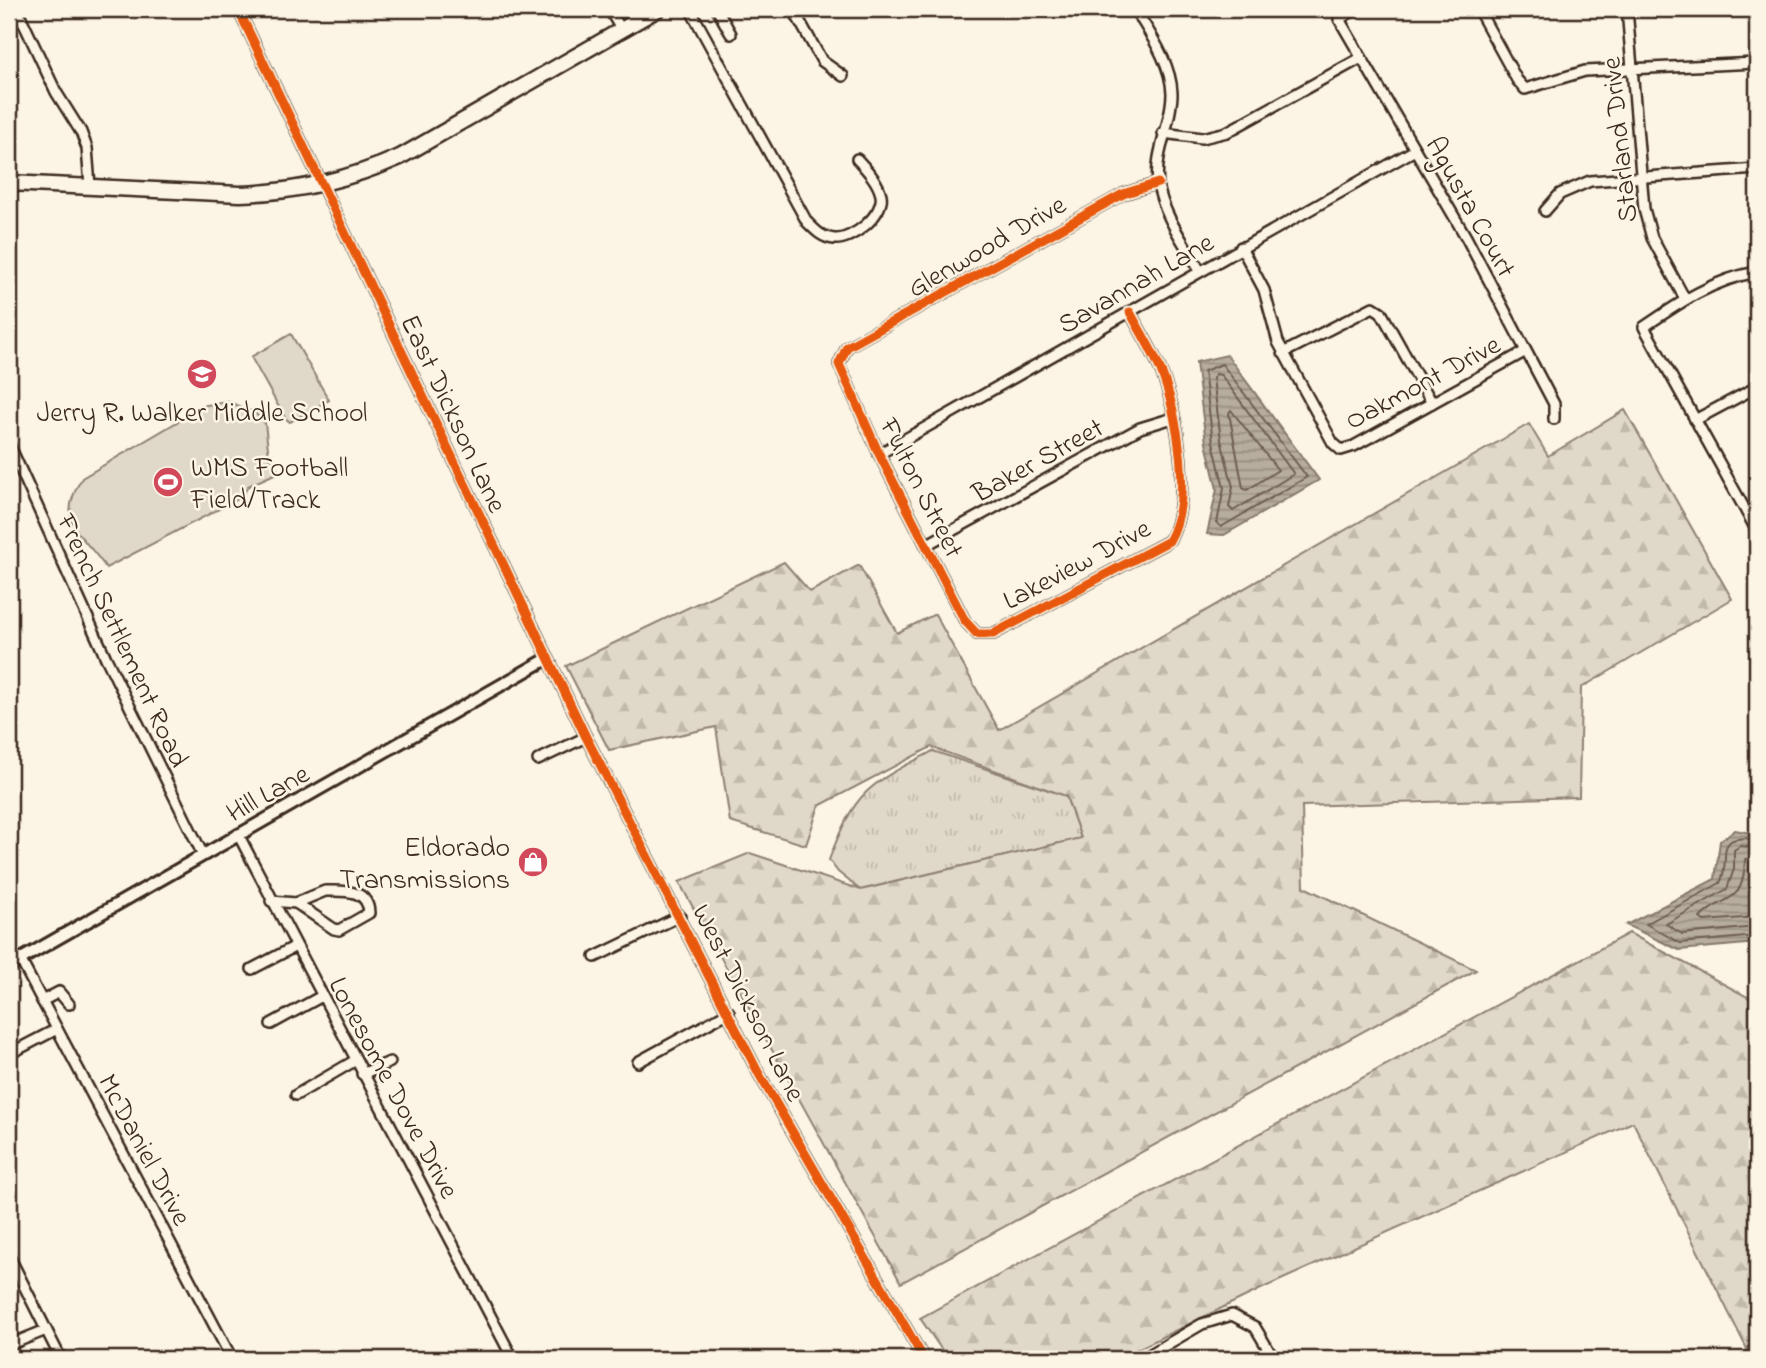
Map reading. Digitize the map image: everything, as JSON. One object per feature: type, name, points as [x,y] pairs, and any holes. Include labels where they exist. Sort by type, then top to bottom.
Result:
[{"type":"main road","points":[[9,183],[240,194],[278,193],[324,185],[362,174],[400,157],[621,29],[631,15],[658,9]]},
{"type":"street","points":[[17,9],[56,92],[81,132],[87,148],[90,186]]},
{"type":"street","name":"East Dickson Lane","points":[[237,9],[324,185],[547,659]]},
{"type":"street","points":[[609,9],[621,29]]},
{"type":"street","points":[[690,9],[807,222],[820,235],[836,240],[849,236],[865,225],[880,208],[882,197],[877,185],[857,159]]},
{"type":"street","points":[[717,9],[731,34]]},
{"type":"street","points":[[793,9],[821,61],[843,76]]},
{"type":"street","points":[[1135,9],[1168,72],[1172,92],[1159,152],[1158,183],[1165,208],[1200,271]]},
{"type":"street","name":"Agusta Court","points":[[1356,9],[1339,19],[1466,237],[1524,352],[1554,404],[1554,419]]},
{"type":"street","points":[[1478,9],[1517,80],[1525,89],[1585,71],[1757,63]]},
{"type":"street","name":"Starland Drive","points":[[1627,9],[1644,209],[1652,238],[1685,299]]},
{"type":"street","points":[[1163,133],[1202,138],[1227,132],[1361,58]]},
{"type":"street","name":"Savannah Lane","points":[[879,454],[1415,150]]},
{"type":"street","points":[[1545,211],[1560,194],[1590,181],[1642,175],[1757,169]]},
{"type":"street","name":"Glenwood Drive","points":[[842,355],[847,347],[1123,194],[1158,183]]},
{"type":"street","points":[[1241,247],[1264,290],[1283,353],[1373,307],[1381,312],[1432,403]]},
{"type":"street","points":[[1757,272],[1725,279],[1685,299],[1644,327],[1757,531]]},
{"type":"street","name":"Lakeview Drive","points":[[977,634],[993,634],[1169,541],[1177,527],[1184,488],[1173,418],[1160,370],[1130,312]]},
{"type":"street","name":"Oakmont Drive","points":[[1283,353],[1333,443],[1341,450],[1354,446],[1524,352]]},
{"type":"street","name":"Fulton Street","points":[[842,355],[839,364],[879,454],[965,621],[977,634]]},
{"type":"street","points":[[1695,420],[1757,387]]},
{"type":"street","name":"Baker Street","points":[[926,545],[1140,428],[1173,418]]},
{"type":"street","name":"French Settlement Road","points":[[9,444],[106,658],[202,853]]},
{"type":"street","points":[[1747,513],[1757,507]]},
{"type":"street","name":"West Dickson Lane","points":[[547,659],[805,1156],[924,1359]]},
{"type":"street","name":"Hill Lane","points":[[9,966],[202,853],[547,659]]},
{"type":"street","points":[[538,760],[586,737]]},
{"type":"street","name":"Lonesome Dove Drive","points":[[238,834],[513,1359]]},
{"type":"street","points":[[271,901],[296,903],[334,929],[365,917],[369,908],[356,892],[315,894],[296,903]]},
{"type":"street","points":[[595,957],[680,916]]},
{"type":"street","points":[[252,969],[296,946]]},
{"type":"street","name":"McDaniel Drive","points":[[20,959],[232,1359]]},
{"type":"street","points":[[42,1001],[59,992],[69,1004]]},
{"type":"street","points":[[271,1024],[322,996]]},
{"type":"street","points":[[638,1062],[729,1012]]},
{"type":"street","points":[[9,1054],[57,1029]]},
{"type":"street","points":[[296,1095],[356,1060]]},
{"type":"street","points":[[362,1074],[390,1062]]},
{"type":"street","points":[[9,1256],[61,1359]]},
{"type":"street","points":[[1142,1359],[1202,1324],[1232,1315],[1255,1327],[1275,1359]]},
{"type":"street","points":[[9,1345],[46,1331]]},
{"type":"green space","points":[[291,334],[329,400],[290,422],[285,418],[251,357]]},
{"type":"green space","name":"WMS Football Field/Track","points":[[229,402],[254,412],[265,423],[269,457],[279,472],[248,486],[242,497],[106,568],[81,537],[71,518],[70,507],[82,478],[206,405]]},
{"type":"green space","points":[[1625,410],[1732,599],[1581,688],[1579,797],[1302,806],[1304,887],[1476,970],[901,1283],[679,882],[750,853],[861,890],[1081,838],[1066,796],[931,747],[819,806],[806,845],[730,822],[716,727],[609,750],[566,666],[784,562],[810,592],[859,565],[897,633],[935,614],[999,730],[1529,424],[1548,456]]},
{"type":"green space","points":[[933,751],[1066,796],[1081,838],[860,890],[838,872],[829,860],[847,818],[856,803],[879,782]]},
{"type":"green space","points":[[1629,933],[1757,1002],[1757,1359],[1752,1359],[1633,1122],[1263,1288],[1117,1359],[948,1359],[920,1318]]},
{"type":"water","points":[[1227,355],[1319,480],[1224,535],[1207,534],[1217,489],[1206,443],[1196,362]]},
{"type":"water","points":[[1735,830],[1757,834],[1757,943],[1679,950],[1626,925],[1715,879],[1720,841]]},
{"type":"cycle path","points":[[238,9],[586,737],[759,1074],[924,1359]]},
{"type":"cycle path","points":[[1130,312],[1161,371],[1177,433],[1180,503],[1169,541],[993,634],[977,634],[965,621],[879,454],[839,364],[847,347],[1123,194],[1158,183]]},
{"type":"place","name":"Jerry R. Walker Middle School","points":[[202,374]]},
{"type":"place","name":"WMS Football Field/Track","points":[[168,482]]},
{"type":"place","name":"Eldorado Transmissions","points":[[533,862]]}]
